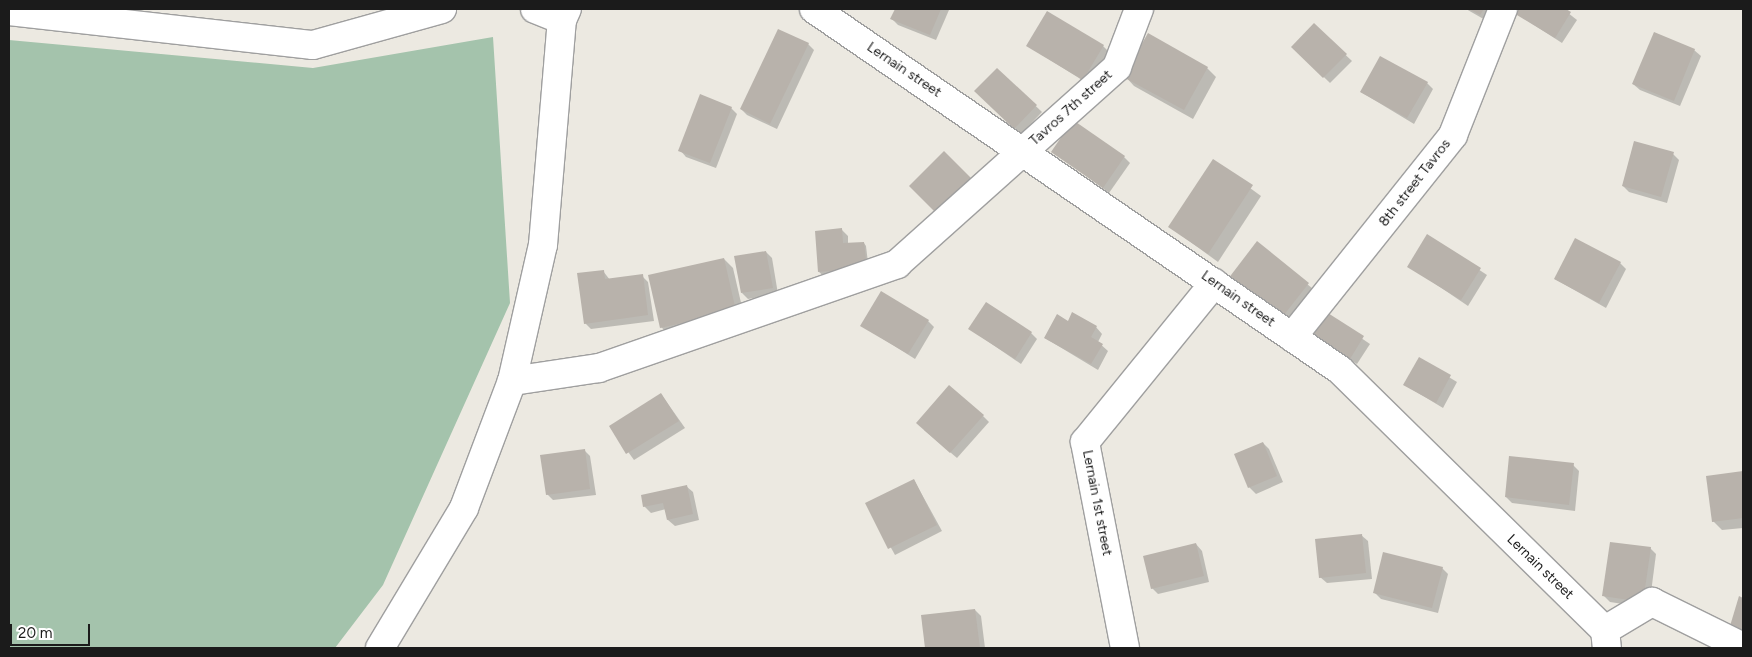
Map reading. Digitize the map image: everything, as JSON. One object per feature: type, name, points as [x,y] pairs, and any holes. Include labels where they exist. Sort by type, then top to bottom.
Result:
[{"type":"street","points":[[9,11],[313,45],[442,9]]},
{"type":"street","points":[[380,648],[464,508],[512,380],[543,245],[564,14],[535,9]]},
{"type":"street","name":"Lernain street","points":[[814,9],[1023,150],[1340,370],[1606,639]]},
{"type":"street","name":"Tavros 7th street","points":[[512,380],[599,368],[897,264],[1117,67],[1139,9]]},
{"type":"street","name":"8th street Tavros","points":[[1292,337],[1453,135],[1503,9]]},
{"type":"street","name":"Lernain 1st street","points":[[1125,648],[1085,442],[1214,283]]},
{"type":"street","points":[[1606,639],[1652,602],[1743,647]]},
{"type":"green space","points":[[493,37],[510,303],[383,585],[335,648],[9,648],[9,40],[313,68]]},
{"type":"building","points":[[895,9],[941,9],[930,35],[890,19]]},
{"type":"building","points":[[1469,9],[1484,9],[1480,15]]},
{"type":"building","points":[[1507,9],[1566,9],[1571,12],[1555,38]]},
{"type":"building","points":[[1047,11],[1104,45],[1083,80],[1026,46]]},
{"type":"building","points":[[1314,23],[1347,54],[1323,78],[1291,47]]},
{"type":"building","points":[[778,29],[809,43],[770,124],[740,109]]},
{"type":"building","points":[[1654,32],[1695,49],[1674,101],[1632,84]]},
{"type":"building","points":[[1148,33],[1208,67],[1184,110],[1123,77]]},
{"type":"building","points":[[1380,56],[1428,82],[1407,118],[1360,92]]},
{"type":"building","points":[[997,68],[1037,105],[1014,129],[974,91]]},
{"type":"building","points":[[700,94],[732,107],[710,163],[678,151]]},
{"type":"building","points":[[1073,120],[1125,156],[1103,188],[1051,152]]},
{"type":"building","points":[[1634,141],[1674,152],[1661,197],[1622,186]]},
{"type":"building","points":[[944,151],[972,179],[937,214],[909,186]]},
{"type":"building","points":[[1213,159],[1253,185],[1208,254],[1168,227]]},
{"type":"building","points":[[842,228],[843,243],[864,242],[867,268],[818,272],[815,231]]},
{"type":"building","points":[[1427,234],[1481,268],[1461,300],[1407,267]]},
{"type":"building","points":[[1575,238],[1621,262],[1599,303],[1554,279]]},
{"type":"building","points":[[1257,241],[1309,283],[1280,320],[1228,279]]},
{"type":"building","points":[[766,251],[773,288],[741,293],[734,256]]},
{"type":"building","points":[[724,258],[736,311],[660,328],[648,275]]},
{"type":"building","points":[[604,270],[605,279],[643,274],[648,315],[584,324],[577,273]]},
{"type":"building","points":[[881,291],[929,320],[908,354],[860,326]]},
{"type":"building","points":[[986,302],[1032,332],[1015,359],[968,329]]},
{"type":"building","points":[[1320,308],[1364,336],[1350,359],[1306,331]]},
{"type":"building","points":[[1072,312],[1097,326],[1091,337],[1103,344],[1091,364],[1044,338],[1057,314],[1068,321]]},
{"type":"building","points":[[1419,357],[1451,375],[1436,403],[1403,385]]},
{"type":"building","points":[[949,385],[984,415],[950,453],[916,423]]},
{"type":"building","points":[[661,393],[679,421],[626,454],[609,426]]},
{"type":"building","points":[[1263,442],[1277,476],[1248,488],[1234,454]]},
{"type":"building","points":[[585,449],[590,489],[546,495],[540,455]]},
{"type":"building","points":[[1509,456],[1574,463],[1569,505],[1505,497]]},
{"type":"building","points":[[1743,471],[1743,518],[1712,522],[1706,476]]},
{"type":"building","points":[[914,479],[937,525],[888,549],[865,503]]},
{"type":"building","points":[[687,485],[693,514],[667,520],[663,503],[643,507],[641,495]]},
{"type":"building","points":[[1362,534],[1366,573],[1319,578],[1315,539]]},
{"type":"building","points":[[1610,542],[1651,547],[1643,602],[1602,596]]},
{"type":"building","points":[[1196,543],[1204,576],[1151,589],[1143,556]]},
{"type":"building","points":[[1383,552],[1443,567],[1432,608],[1373,593]]},
{"type":"building","points":[[1739,596],[1743,598],[1743,641],[1727,636]]},
{"type":"building","points":[[975,609],[980,648],[925,648],[921,615]]}]
